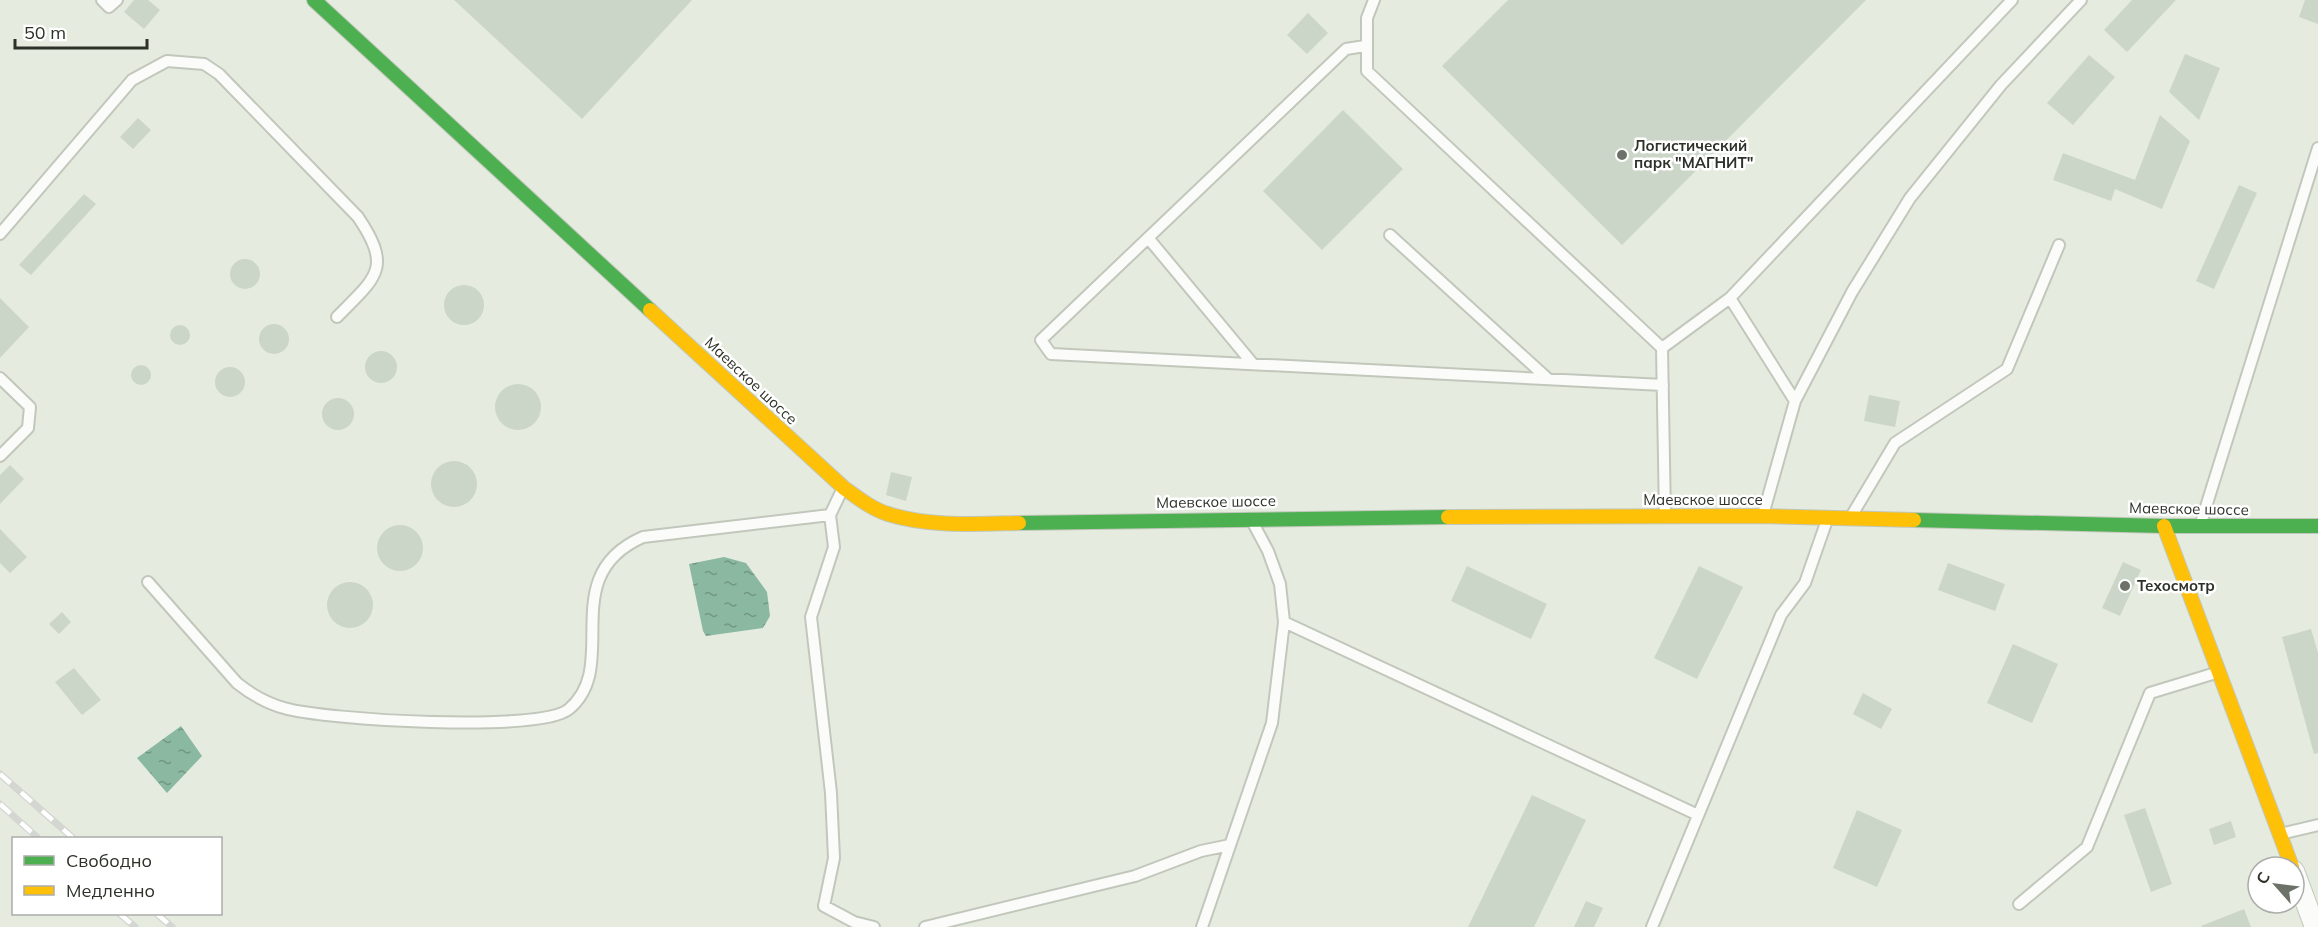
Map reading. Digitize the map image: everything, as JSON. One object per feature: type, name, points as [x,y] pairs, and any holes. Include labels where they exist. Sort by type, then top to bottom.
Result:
[{"type":"street","name":"Маевское шоссе","points":[[317,3],[844,488],[863,502],[888,514],[925,521],[982,524],[1250,518],[1762,516],[2164,526],[2318,526]]},
{"type":"street","points":[[2164,526],[2288,855]]},
{"type":"street","points":[[2306,903],[2315,927]]},
{"type":"lane","points":[[102,0],[109,7],[117,0]]},
{"type":"lane","points":[[306,0],[317,3]]},
{"type":"lane","points":[[1374,0],[1367,18],[1365,46],[1367,70],[1662,348],[1665,516]]},
{"type":"lane","points":[[1662,348],[1730,298],[2012,0]]},
{"type":"lane","points":[[1762,516],[1795,401],[1852,292],[1910,198],[2001,85],[2081,0]]},
{"type":"lane","points":[[1365,46],[1346,49],[1041,340],[1051,354],[1662,385]]},
{"type":"lane","points":[[0,234],[132,81],[166,61],[204,64],[231,84],[358,217],[374,240],[377,267],[374,279],[337,317]]},
{"type":"lane","points":[[2200,526],[2318,148]]},
{"type":"lane","points":[[1390,235],[1548,379]]},
{"type":"lane","points":[[1149,239],[1253,364]]},
{"type":"lane","points":[[1850,518],[1895,443],[2007,369],[2059,245]]},
{"type":"lane","points":[[1730,298],[1795,401]]},
{"type":"lane","points":[[0,378],[30,407],[28,428],[0,456]]},
{"type":"lane","points":[[844,488],[830,515],[834,547],[811,617],[831,793],[834,858],[824,906],[854,922],[874,927]]},
{"type":"lane","points":[[148,582],[237,683],[254,697],[285,709],[327,716],[391,721],[476,723],[532,719],[568,711],[589,684],[592,611],[598,581],[610,559],[626,545],[643,537],[830,515]]},
{"type":"lane","points":[[1652,927],[1781,615],[1806,583],[1828,517]]},
{"type":"lane","points":[[1202,927],[1272,723],[1284,622],[1280,584],[1268,551],[1250,518]]},
{"type":"lane","points":[[1284,622],[1698,815]]},
{"type":"lane","points":[[2019,903],[2087,847],[2150,693],[2219,672]]},
{"type":"lane","points":[[2280,834],[2318,825]]},
{"type":"lane","points":[[925,927],[1135,876],[1201,851],[1230,845]]},
{"type":"water","points":[[724,557],[746,563],[767,592],[770,616],[763,628],[706,636],[689,564]]},
{"type":"water","points":[[181,726],[202,756],[167,793],[137,758]]},
{"type":"building","points":[[134,0],[148,0],[160,10],[144,29],[124,12]]},
{"type":"building","points":[[454,0],[692,0],[582,119]]},
{"type":"building","name":"Логистический парк \"МАГНИТ\"","points":[[1508,0],[1866,0],[1622,245],[1442,66]]},
{"type":"building","points":[[2132,0],[2176,0],[2127,52],[2104,30]]},
{"type":"building","points":[[2305,0],[2318,0],[2318,24],[2299,17]]},
{"type":"building","points":[[1308,13],[1328,33],[1307,54],[1287,35]]},
{"type":"building","points":[[2185,54],[2220,68],[2199,120],[2169,92]]},
{"type":"building","points":[[2089,55],[2115,77],[2073,125],[2047,103]]},
{"type":"building","points":[[1343,110],[1403,169],[1322,250],[1263,191]]},
{"type":"building","points":[[2160,115],[2190,141],[2162,209],[2115,189],[2111,201],[2053,180],[2063,153],[2135,180]]},
{"type":"building","points":[[138,118],[151,130],[133,149],[120,137]]},
{"type":"building","points":[[2239,185],[2257,193],[2214,289],[2196,281]]},
{"type":"building","points":[[84,194],[96,204],[31,275],[19,265]]},
{"type":"building","points":[[245,259],[256,263],[260,274],[256,285],[245,289],[234,285],[230,274],[234,263]]},
{"type":"building","points":[[464,285],[478,291],[484,305],[478,319],[464,325],[450,319],[444,305],[450,291]]},
{"type":"building","points":[[0,298],[29,327],[0,358]]},
{"type":"building","points":[[274,324],[285,328],[289,339],[285,350],[274,354],[263,350],[259,339],[263,328]]},
{"type":"building","points":[[180,325],[187,328],[190,335],[187,342],[180,345],[173,342],[170,335],[173,328]]},
{"type":"building","points":[[381,351],[392,356],[397,367],[392,378],[381,383],[370,378],[365,367],[370,356]]},
{"type":"building","points":[[141,365],[148,368],[151,375],[148,382],[141,385],[134,382],[131,375],[134,368]]},
{"type":"building","points":[[230,367],[241,371],[245,382],[241,393],[230,397],[219,393],[215,382],[219,371]]},
{"type":"building","points":[[518,384],[527,385],[534,391],[540,398],[540,416],[534,423],[527,429],[518,430],[509,429],[502,423],[496,416],[495,407],[496,398],[502,391],[509,385]]},
{"type":"building","points":[[1869,395],[1900,401],[1895,427],[1864,421]]},
{"type":"building","points":[[338,398],[349,403],[354,414],[349,425],[338,430],[327,425],[322,414],[327,403]]},
{"type":"building","points":[[454,461],[470,468],[477,484],[470,500],[454,507],[438,500],[431,484],[438,468]]},
{"type":"building","points":[[10,465],[24,479],[0,504],[0,475]]},
{"type":"building","points":[[891,472],[912,477],[906,501],[886,495]]},
{"type":"building","points":[[400,525],[409,526],[416,532],[422,539],[422,557],[416,564],[409,570],[400,571],[391,570],[384,564],[378,557],[377,548],[378,539],[384,532],[391,526]]},
{"type":"building","points":[[0,529],[27,557],[10,573],[0,563]]},
{"type":"building","points":[[2123,562],[2141,570],[2120,616],[2102,608]]},
{"type":"building","points":[[1948,563],[2005,584],[1995,611],[1938,590]]},
{"type":"building","points":[[1467,566],[1547,604],[1531,639],[1451,601]]},
{"type":"building","points":[[1699,566],[1743,587],[1697,679],[1654,658]]},
{"type":"building","points":[[350,582],[359,583],[366,589],[372,596],[372,614],[366,621],[359,627],[350,628],[341,627],[334,621],[328,614],[327,605],[328,596],[334,589],[341,583]]},
{"type":"building","points":[[62,612],[71,622],[59,634],[49,624]]},
{"type":"building","points":[[2311,629],[2318,653],[2318,753],[2314,754],[2282,637]]},
{"type":"building","points":[[2013,644],[2058,664],[2032,723],[1987,703]]},
{"type":"building","points":[[74,668],[101,700],[82,715],[55,682]]},
{"type":"building","points":[[1863,693],[1892,709],[1881,729],[1853,714]]},
{"type":"building","points":[[1532,795],[1586,820],[1534,927],[1468,927]]},
{"type":"building","points":[[2145,808],[2172,884],[2151,892],[2124,815]]},
{"type":"building","points":[[1857,810],[1902,830],[1877,887],[1833,868]]},
{"type":"building","points":[[2231,821],[2236,837],[2214,845],[2209,829]]},
{"type":"building","points":[[1586,901],[1603,908],[1594,927],[1574,927]]},
{"type":"building","points":[[2244,909],[2251,927],[2202,927]]},
{"type":"railway","points":[[0,774],[72,837]]},
{"type":"railway","points":[[0,804],[37,837]]},
{"type":"railway","points":[[121,915],[135,927]]},
{"type":"railway","points":[[158,915],[172,927]]},
{"type":"traffic: fast","points":[[314,0],[650,310]]},
{"type":"traffic: fast","points":[[1019,523],[1448,517]]},
{"type":"traffic: fast","points":[[1914,520],[2164,526],[2318,526]]},
{"type":"traffic: slow","points":[[650,310],[844,488],[871,506],[888,514],[920,521],[953,524],[1019,523]]},
{"type":"traffic: slow","points":[[1448,517],[1762,516],[1914,520]]},
{"type":"traffic: slow","points":[[2164,526],[2287,855]]},
{"type":"place","name":"Логистический парк \"МАГНИТ\"","points":[[1622,155]]},
{"type":"place","name":"Техосмотр","points":[[2125,586]]}]
